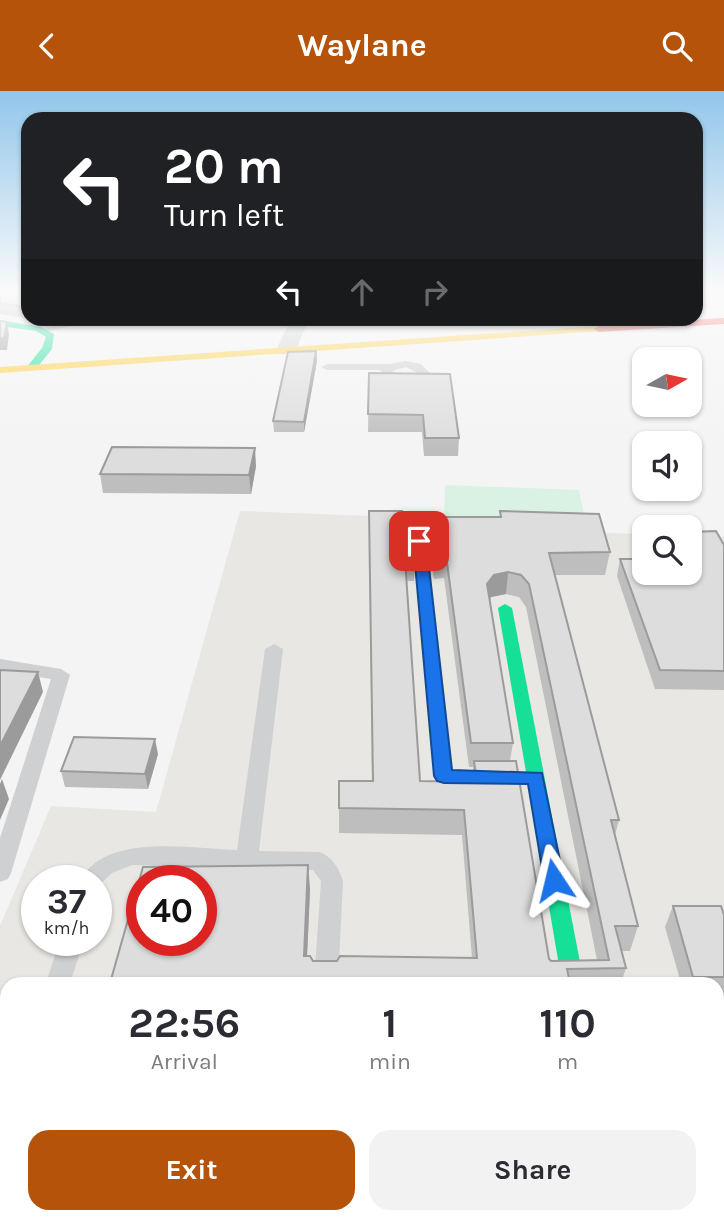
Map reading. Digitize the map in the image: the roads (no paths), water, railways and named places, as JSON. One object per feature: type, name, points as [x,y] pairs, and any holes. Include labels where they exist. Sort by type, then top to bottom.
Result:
[{"type":"street","points":[[31,368],[49,343]]},
{"type":"street","points":[[286,350],[289,343]]},
{"type":"street","points":[[2,372],[389,343]]},
{"type":"street","points":[[505,608],[523,777],[572,977]]},
{"type":"lane","points":[[327,367],[389,367],[385,372],[389,376],[407,380],[419,377],[424,373],[414,365],[419,362],[415,343]]},
{"type":"lane","points":[[419,541],[444,776],[523,777]]},
{"type":"lane","points":[[247,859],[274,649]]},
{"type":"lane","points":[[0,665],[61,675],[0,873]]},
{"type":"lane","points":[[107,865],[132,856],[319,861],[330,874],[332,881],[326,977]]},
{"type":"lane","points":[[60,977],[67,956]]}]
